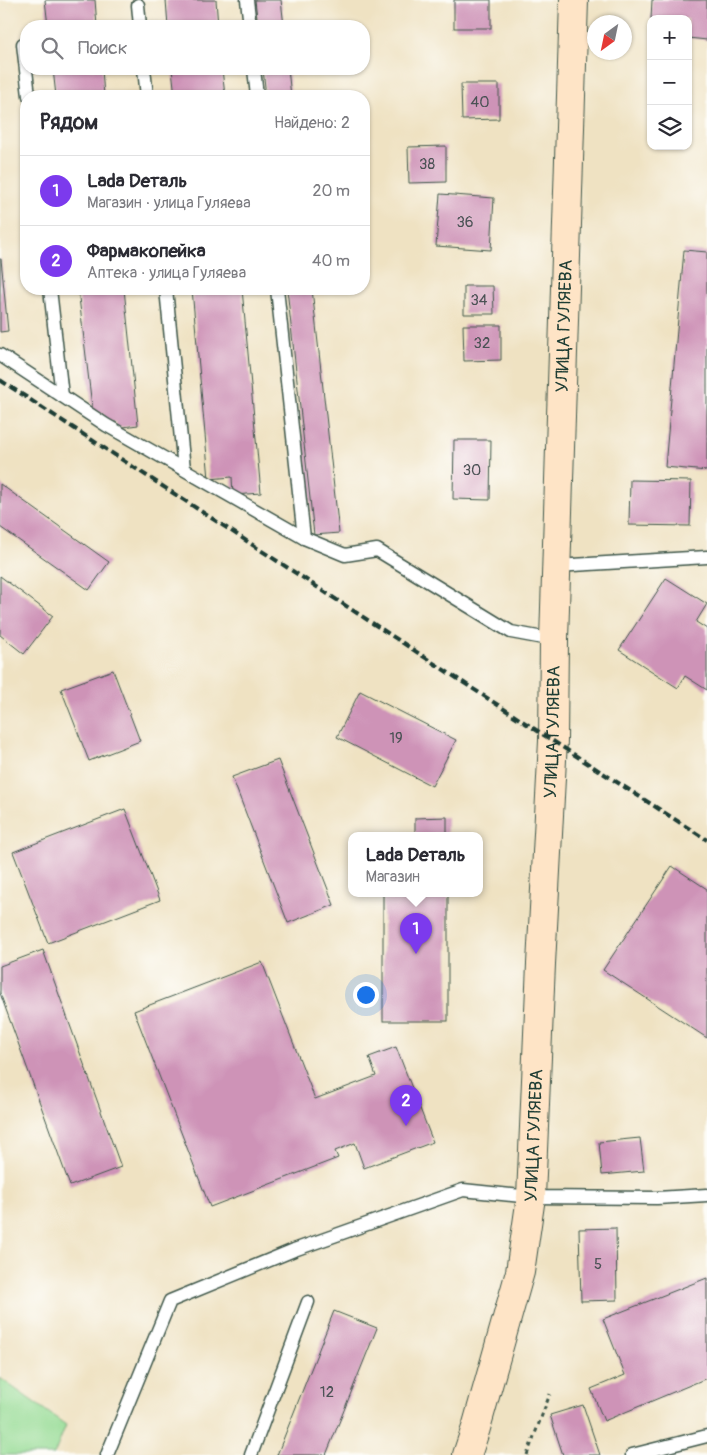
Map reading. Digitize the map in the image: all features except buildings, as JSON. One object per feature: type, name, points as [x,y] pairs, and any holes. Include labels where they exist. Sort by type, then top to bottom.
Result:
[{"type":"main road","name":"УЛИЦА ГУЛЯЕВА","points":[[467,1455],[520,1272],[531,1196],[553,741],[556,566],[574,0]]},
{"type":"lane","points":[[247,0],[249,20]]},
{"type":"lane","points":[[138,5],[139,20]]},
{"type":"lane","points":[[27,75],[28,90]]},
{"type":"lane","points":[[145,75],[146,90]]},
{"type":"lane","points":[[255,75],[256,90]]},
{"type":"lane","points":[[51,295],[62,396]]},
{"type":"lane","points":[[167,295],[184,470]]},
{"type":"lane","points":[[278,295],[304,538]]},
{"type":"lane","points":[[0,355],[106,425],[304,538],[344,554],[377,550],[511,632],[554,640]]},
{"type":"lane","points":[[556,566],[707,556]]},
{"type":"lane","points":[[107,1455],[170,1301],[294,1250],[464,1190],[531,1196],[657,1198],[707,1195]]},
{"type":"lane","points":[[251,1455],[308,1302]]},
{"type":"lane","points":[[632,1455],[707,1436]]},
{"type":"path","points":[[527,1455],[550,1394]]},
{"type":"green space","points":[[0,1378],[66,1425],[54,1455],[0,1455]]},
{"type":"railway","points":[[0,380],[707,840]]},
{"type":"place","name":"Lada Dеталь","points":[[416,954]]},
{"type":"place","name":"Фармакопейка","points":[[406,1126]]}]
